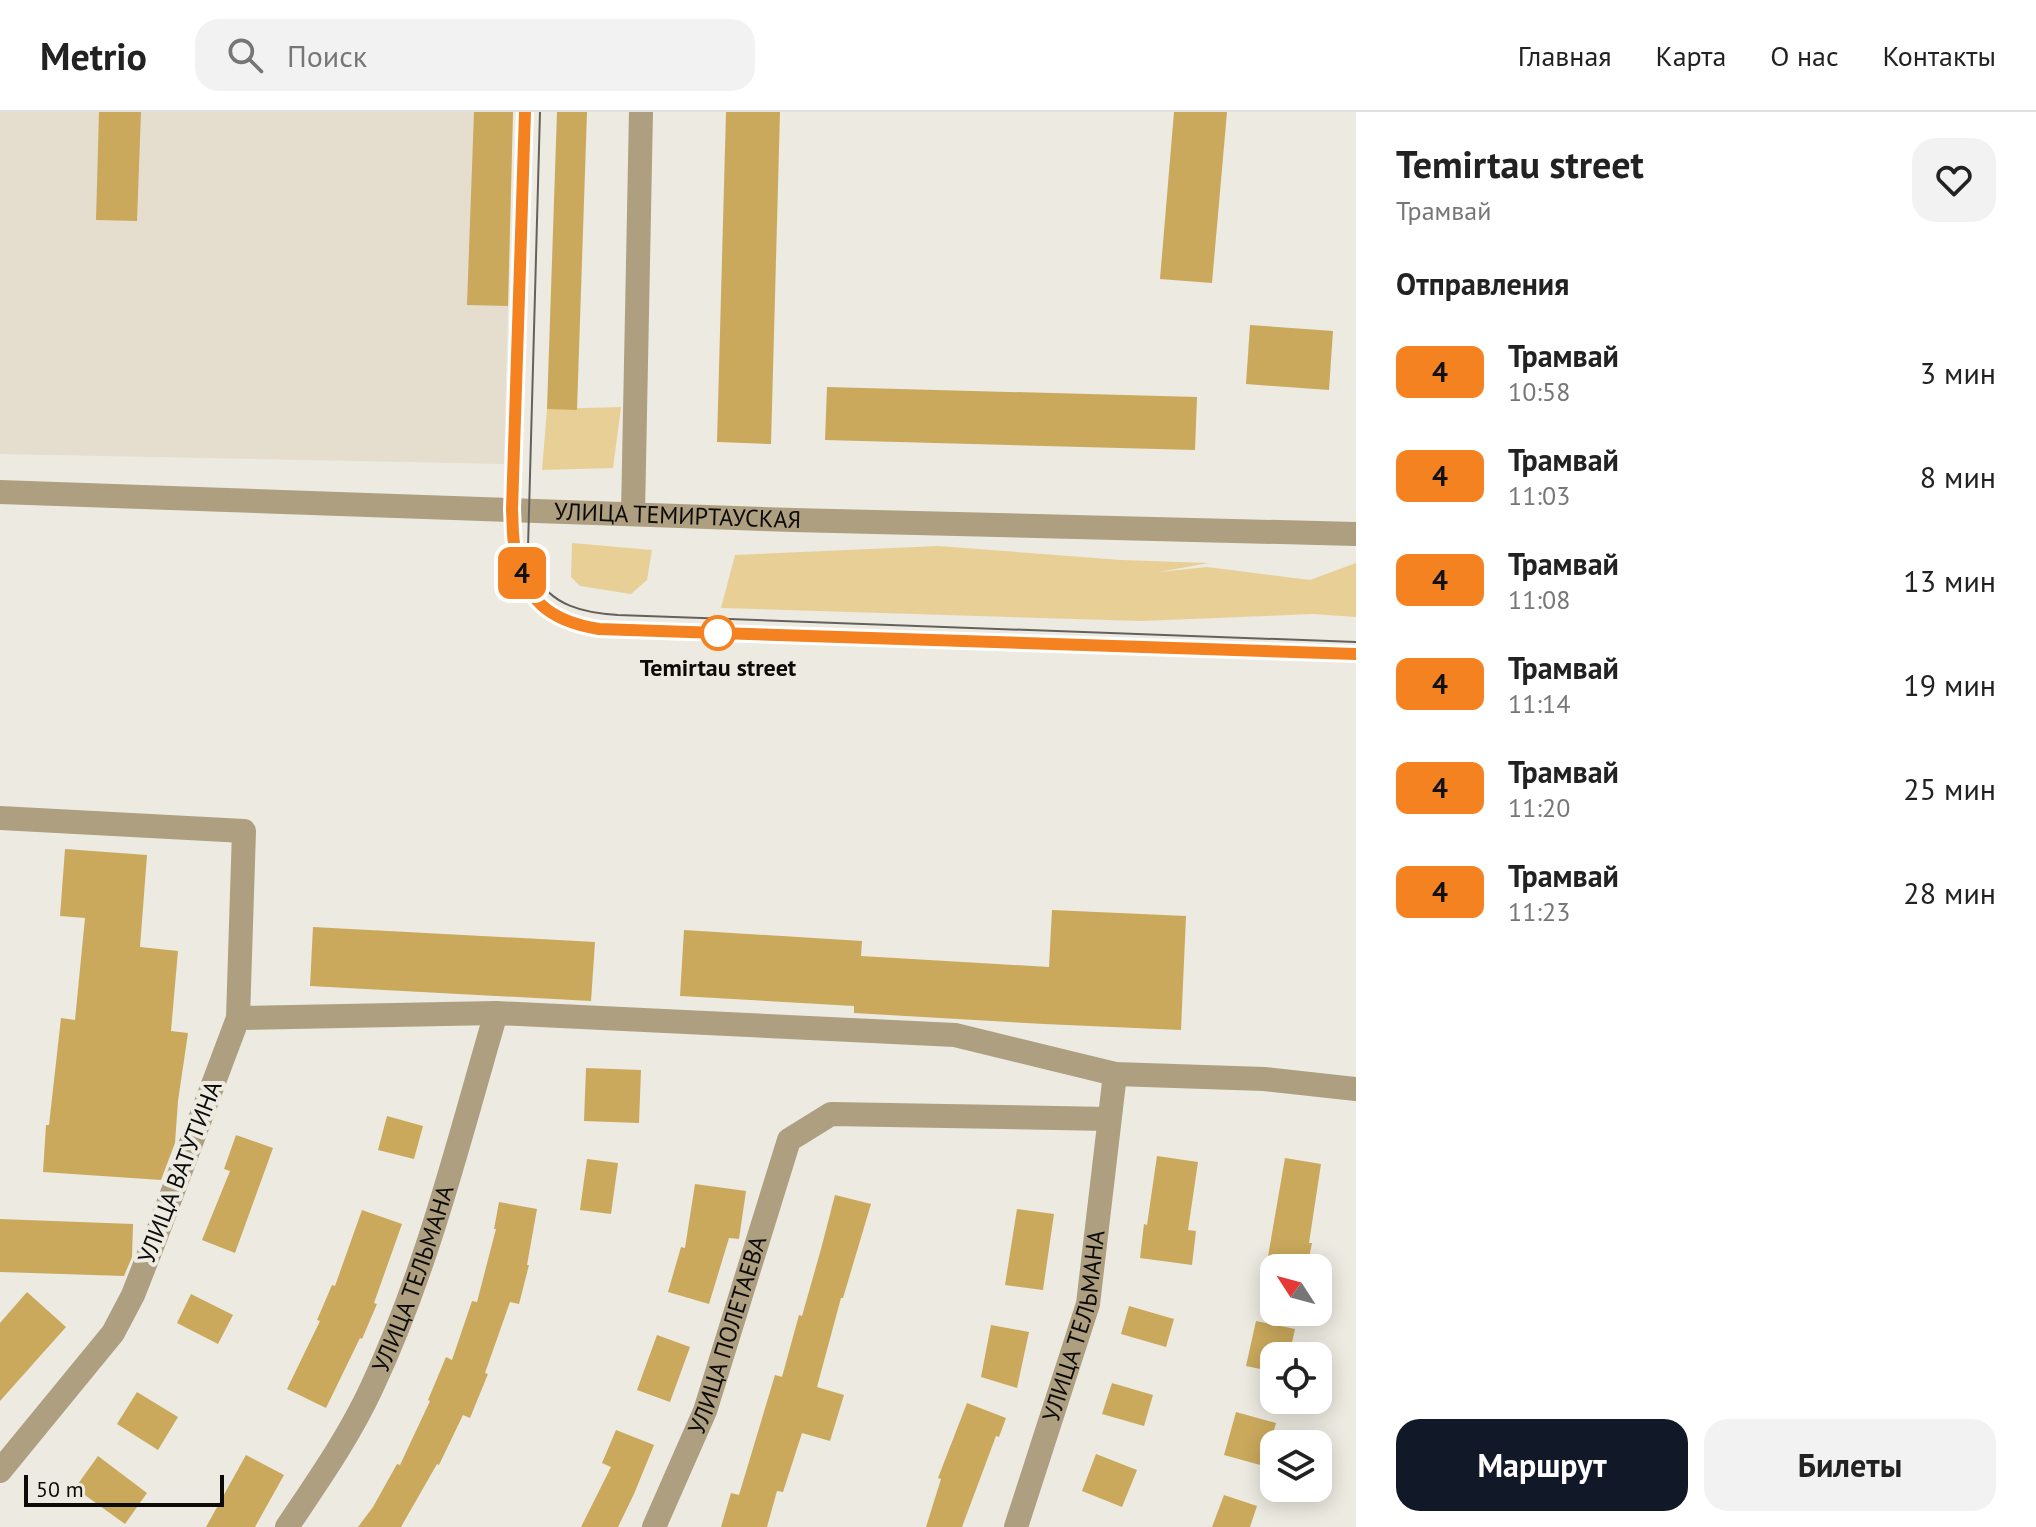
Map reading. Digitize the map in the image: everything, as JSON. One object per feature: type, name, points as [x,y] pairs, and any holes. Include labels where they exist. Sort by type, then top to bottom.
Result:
[{"type":"street","points":[[633,514],[641,112]]},
{"type":"street","name":"УЛИЦА ТЕМИРТАУСКАЯ","points":[[0,492],[1356,534]]},
{"type":"street","name":"УЛИЦА ВАТУТИНА","points":[[0,818],[244,831],[238,1018],[133,1295],[113,1333],[0,1471]]},
{"type":"street","points":[[238,1018],[496,1013],[955,1035],[1115,1074],[1264,1079],[1356,1089]]},
{"type":"street","name":"УЛИЦА ТЕЛЬМАНА","points":[[287,1527],[335,1457],[372,1389],[411,1295],[496,1013]]},
{"type":"street","name":"УЛИЦА ТЕЛЬМАНА","points":[[1016,1527],[1088,1304],[1115,1074]]},
{"type":"street","name":"УЛИЦА ПОЛЕТАЕВА","points":[[654,1527],[705,1411],[789,1140],[831,1114],[1109,1119]]},
{"type":"shaded area","points":[[0,112],[513,112],[504,464],[0,454]]},
{"type":"shaded area","points":[[621,407],[613,468],[542,470],[547,409]]},
{"type":"shaded area","points":[[572,543],[652,550],[647,580],[631,594],[580,586],[571,577]]},
{"type":"shaded area","points":[[938,546],[1121,560],[1209,563],[1159,572],[1207,567],[1310,580],[1356,563],[1356,617],[1313,614],[1141,621],[721,608],[735,555]]},
{"type":"building","points":[[99,112],[141,112],[137,221],[96,220]]},
{"type":"building","points":[[474,112],[513,112],[508,306],[467,305]]},
{"type":"building","points":[[557,112],[587,112],[577,410],[547,409]]},
{"type":"building","points":[[726,112],[780,112],[771,444],[717,442]]},
{"type":"building","points":[[1174,112],[1227,112],[1212,283],[1160,279]]},
{"type":"building","points":[[1250,325],[1333,331],[1329,390],[1246,384]]},
{"type":"building","points":[[827,387],[1197,397],[1195,450],[825,440]]},
{"type":"building","points":[[65,849],[147,855],[140,947],[178,951],[171,1031],[188,1033],[175,1143],[161,1180],[43,1172],[46,1125],[49,1125],[61,1018],[75,1020],[85,918],[60,916]]},
{"type":"building","points":[[1052,910],[1186,916],[1181,1030],[854,1013],[854,1006],[680,996],[684,930],[862,941],[861,956],[1049,967]]},
{"type":"building","points":[[313,927],[595,942],[591,1001],[310,986]]},
{"type":"building","points":[[586,1068],[641,1070],[639,1123],[584,1121]]},
{"type":"building","points":[[387,1116],[423,1126],[414,1159],[378,1150]]},
{"type":"building","points":[[236,1135],[273,1148],[235,1253],[202,1240],[230,1171],[224,1169]]},
{"type":"building","points":[[1157,1156],[1198,1162],[1188,1230],[1196,1231],[1192,1265],[1140,1258]]},
{"type":"building","points":[[1285,1158],[1321,1164],[1310,1254],[1268,1254]]},
{"type":"building","points":[[587,1159],[618,1163],[611,1214],[580,1210]]},
{"type":"building","points":[[695,1184],[746,1191],[739,1239],[729,1238],[709,1304],[668,1292],[681,1247],[685,1248]]},
{"type":"building","points":[[835,1195],[871,1204],[817,1387],[844,1395],[830,1441],[802,1433],[783,1492],[777,1491],[767,1527],[721,1527],[731,1493],[739,1495],[775,1375],[782,1377]]},
{"type":"building","points":[[499,1202],[537,1209],[529,1265],[519,1304],[510,1302],[485,1373],[488,1374],[470,1418],[463,1415],[439,1465],[401,1527],[358,1527],[397,1464],[400,1465],[430,1401],[446,1357],[452,1360],[472,1301],[477,1302],[496,1229]]},
{"type":"building","points":[[1017,1209],[1054,1214],[1043,1290],[1005,1285]]},
{"type":"building","points":[[362,1210],[402,1224],[374,1303],[377,1304],[326,1408],[287,1389],[320,1321],[317,1320],[332,1285],[335,1286]]},
{"type":"building","points":[[0,1219],[133,1224],[132,1257],[124,1276],[0,1272]]},
{"type":"building","points":[[27,1292],[66,1327],[0,1401],[0,1323]]},
{"type":"building","points":[[191,1294],[233,1315],[218,1344],[177,1323]]},
{"type":"building","points":[[1129,1306],[1174,1319],[1166,1347],[1121,1334]]},
{"type":"building","points":[[1256,1321],[1260,1322],[1260,1326],[1295,1329],[1292,1342],[1260,1342],[1260,1369],[1246,1366]]},
{"type":"building","points":[[991,1325],[1029,1332],[1017,1388],[981,1377]]},
{"type":"building","points":[[657,1335],[690,1347],[670,1402],[637,1390]]},
{"type":"building","points":[[1112,1383],[1153,1395],[1144,1426],[1102,1414]]},
{"type":"building","points":[[137,1392],[178,1417],[158,1450],[117,1424]]},
{"type":"building","points":[[967,1403],[1006,1418],[999,1437],[996,1436],[962,1527],[926,1527],[941,1479],[938,1478]]},
{"type":"building","points":[[1236,1412],[1276,1423],[1274,1430],[1260,1430],[1260,1465],[1224,1455]]},
{"type":"building","points":[[616,1430],[654,1445],[618,1527],[581,1527],[611,1467],[602,1463]]},
{"type":"building","points":[[1096,1454],[1137,1470],[1122,1507],[1082,1491]]},
{"type":"building","points":[[246,1455],[284,1475],[255,1527],[206,1527]]},
{"type":"building","points":[[98,1456],[147,1493],[125,1524],[75,1488]]},
{"type":"building","points":[[1224,1495],[1257,1506],[1250,1527],[1212,1527]]},
{"type":"tram line","points":[[525,112],[512,510],[522,574],[540,604],[555,615],[599,629],[1356,654]]},
{"type":"tram line","name":"4","points":[[525,112],[512,510],[514,548],[524,578],[538,604],[561,619],[599,629],[1356,654]]},
{"type":"tram line","points":[[540,112],[528,548],[542,584],[559,600],[581,610],[618,615],[1356,642]]},
{"type":"place","name":"Temirtau street","points":[[718,633]]}]
